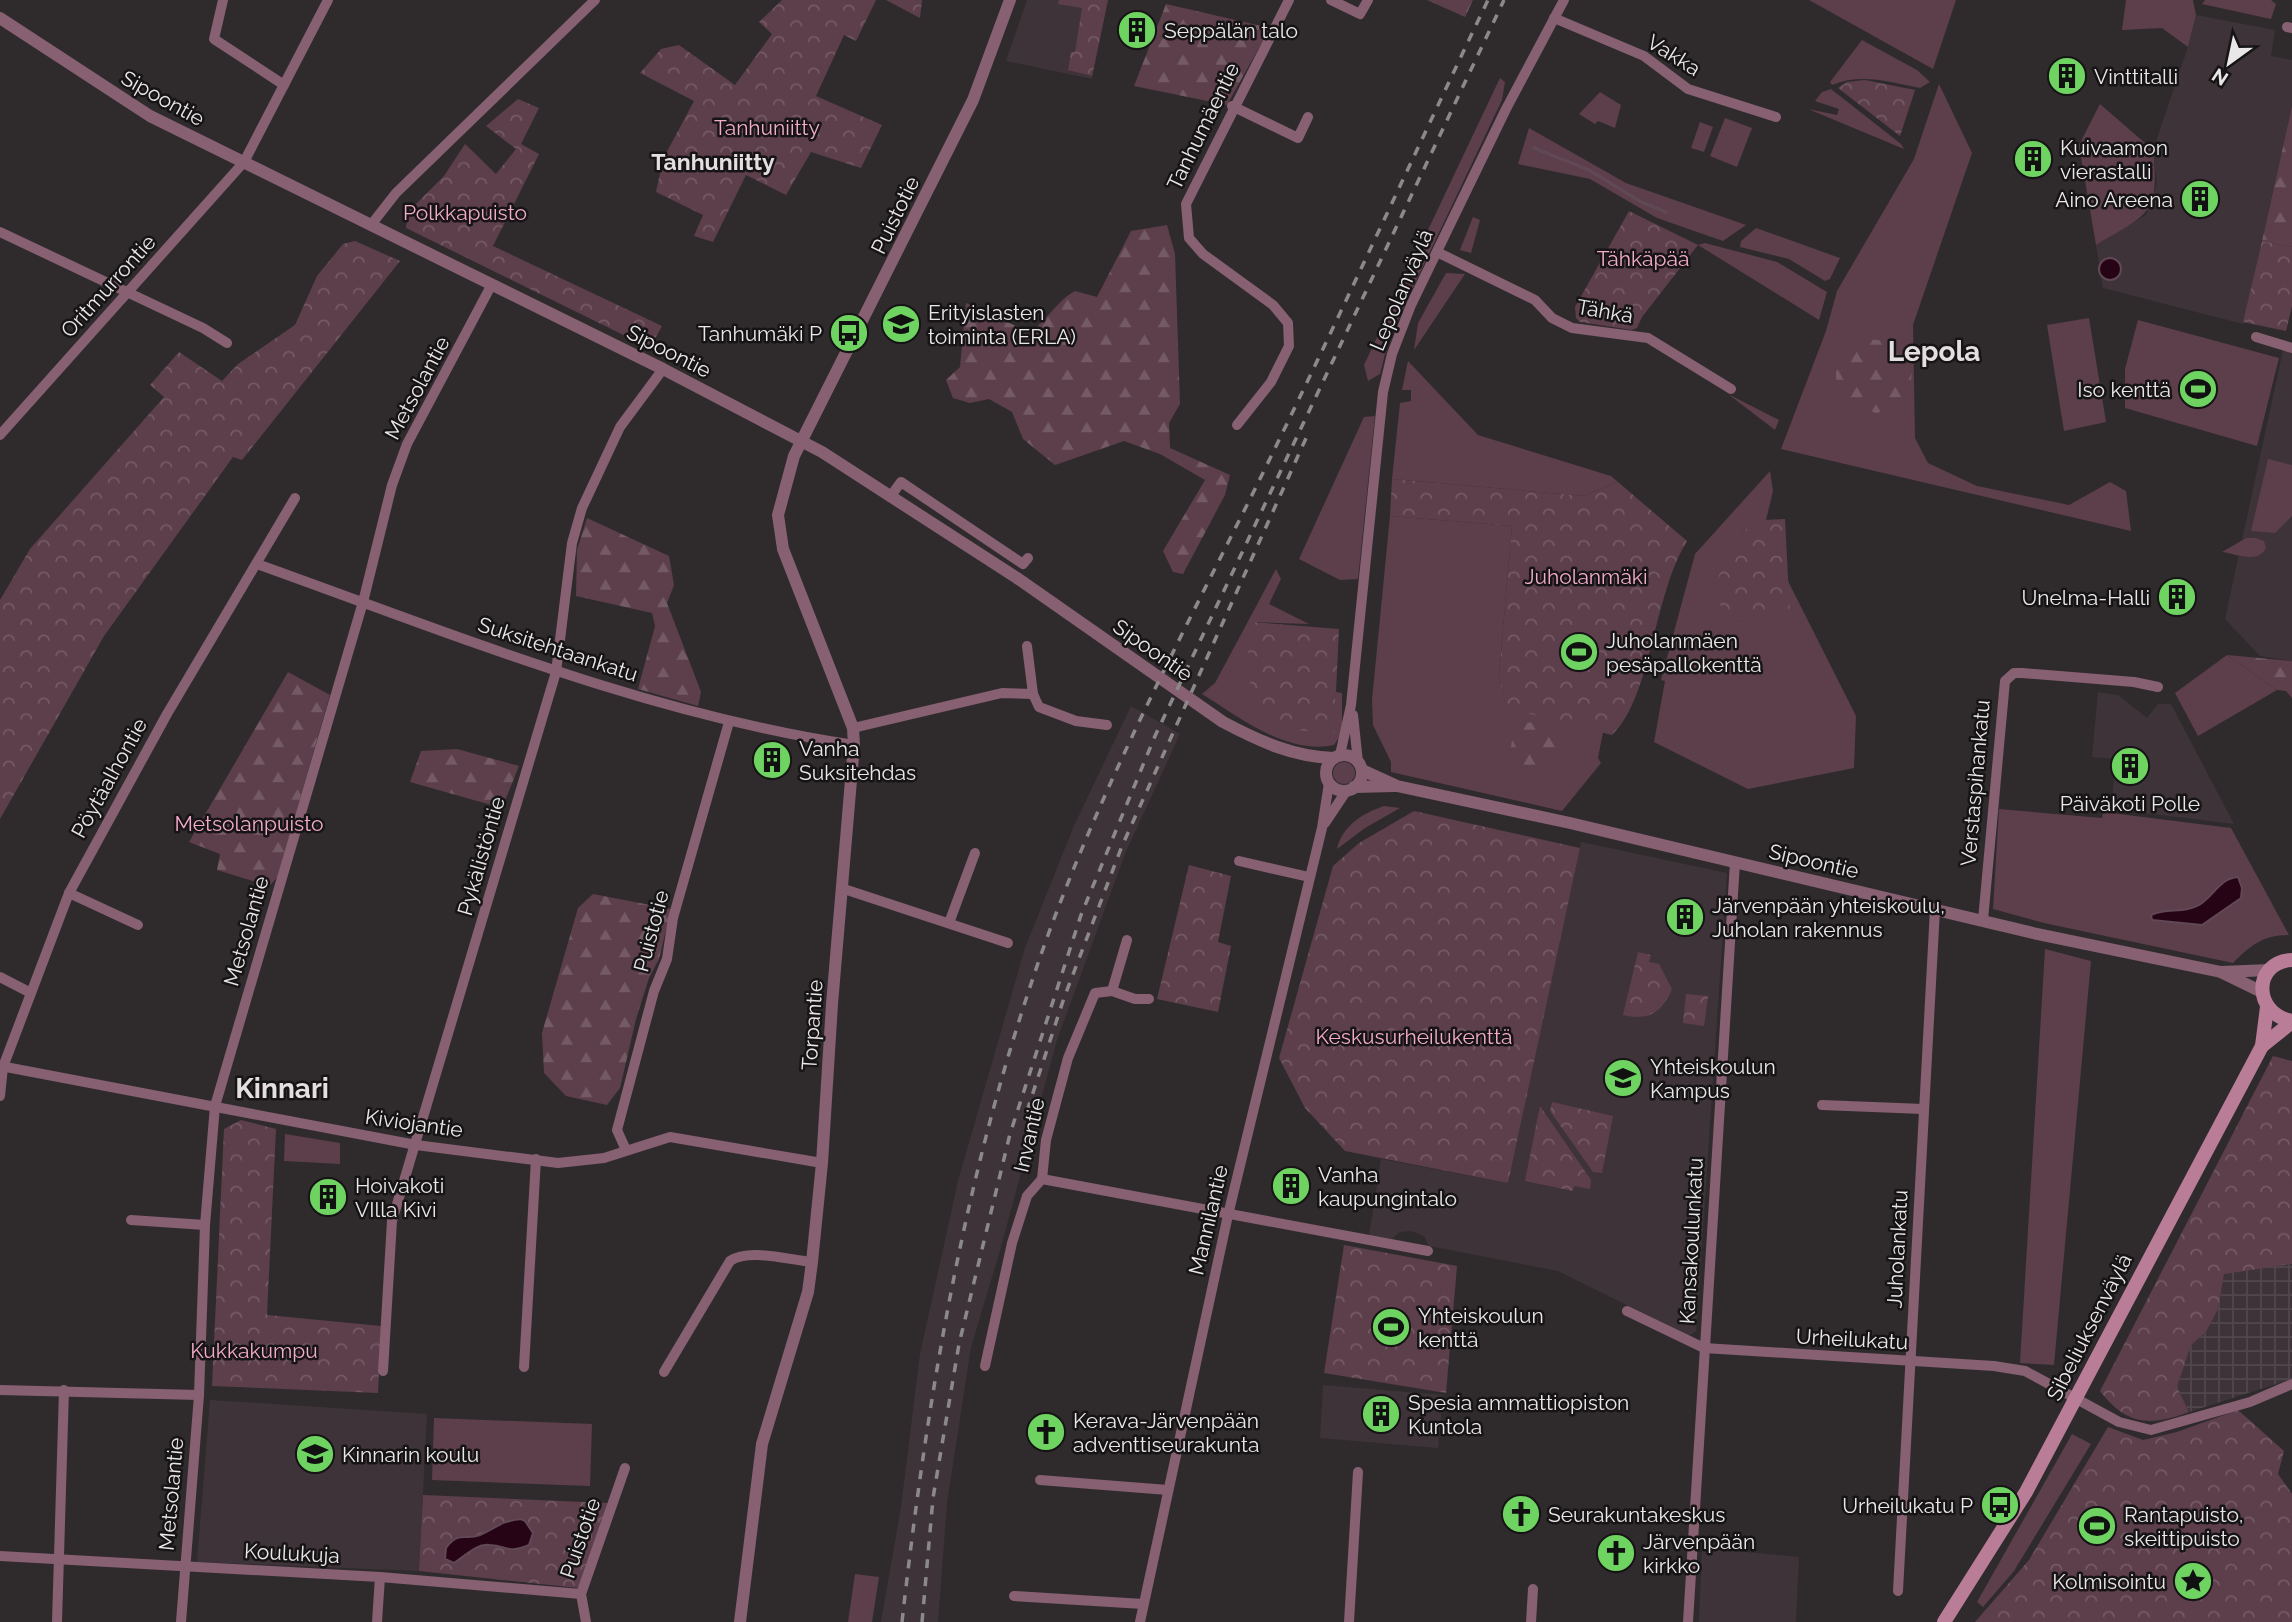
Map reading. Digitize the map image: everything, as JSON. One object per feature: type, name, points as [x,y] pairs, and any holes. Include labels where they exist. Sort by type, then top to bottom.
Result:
[{"type":"main road","points":[[2292,960],[2277,963],[2270,970],[2264,978],[2262,992],[2267,1007],[2283,1020],[2292,1022]]},
{"type":"main road","name":"Sibeliuksenväylä","points":[[1947,1621],[2014,1512],[2262,1046],[2267,1007]]},
{"type":"main road","name":"Sibeliuksenväylä","points":[[2262,1046],[2292,1022]]},
{"type":"street","points":[[223,0],[214,39],[284,85]]},
{"type":"street","name":"Oritmurrontie","points":[[0,435],[244,162],[328,0]]},
{"type":"street","points":[[371,225],[389,201],[595,0]]},
{"type":"street","name":"Puistotie","points":[[802,441],[973,100],[1010,0]]},
{"type":"street","name":"Tanhumäentie","points":[[1237,425],[1271,382],[1289,346],[1287,323],[1273,305],[1203,254],[1189,238],[1186,204],[1233,106],[1289,0]]},
{"type":"street","points":[[1331,0],[1360,14],[1368,0]]},
{"type":"street","name":"Lepolanväylä","points":[[1337,757],[1351,705],[1383,392],[1403,324],[1564,0]]},
{"type":"street","name":"Sipoontie","points":[[0,18],[150,116],[663,369],[802,441],[1017,578],[1223,722],[1258,740],[1299,755],[1337,757]]},
{"type":"street","name":"Vakka","points":[[1554,18],[1644,57],[1688,89],[1776,117]]},
{"type":"street","points":[[1233,106],[1298,138],[1308,117]]},
{"type":"street","points":[[0,232],[203,328],[227,343]]},
{"type":"street","name":"Tähkä","points":[[1437,251],[1535,300],[1552,318],[1564,324],[1648,338],[1731,389]]},
{"type":"street","name":"Metsolantie","points":[[181,1622],[183,1567],[199,1395],[205,1224],[215,1106],[363,602],[392,485],[407,444],[492,284]]},
{"type":"street","points":[[2256,337],[2292,348]]},
{"type":"street","name":"Pykälistöntie","points":[[383,1371],[391,1221],[416,1145],[556,671],[572,543],[582,508],[620,427],[663,369]]},
{"type":"street","name":"Torpantie","points":[[740,1622],[762,1444],[808,1292],[812,1262],[854,745],[853,728],[783,549],[778,515],[794,456],[802,441]]},
{"type":"street","points":[[890,496],[901,482],[1023,564],[1028,558]]},
{"type":"street","name":"Pöytäalhontie","points":[[0,1096],[1,1067],[69,893],[167,714],[295,498]]},
{"type":"street","name":"Suksitehtaankatu","points":[[257,564],[556,671],[729,722],[781,734],[854,745]]},
{"type":"street","points":[[1027,646],[1033,694],[1038,707],[1076,722],[1107,725]]},
{"type":"street","name":"Verstaspihankatu","points":[[1983,920],[2005,681],[2014,673],[2022,673],[2134,682],[2158,687]]},
{"type":"street","points":[[853,728],[1002,693],[1033,694]]},
{"type":"street","name":"Lepolanväylä","points":[[1351,705],[1360,766]]},
{"type":"street","name":"Puistotie","points":[[625,1150],[617,1130],[646,1016],[667,959],[673,918],[729,722]]},
{"type":"street","name":"Sipoontie","points":[[1299,755],[1328,780]]},
{"type":"street","points":[[1347,755],[1360,766],[1359,783],[1351,789],[1334,788],[1328,780],[1326,770],[1337,757],[1347,755]]},
{"type":"street","name":"Sipoontie","points":[[1360,766],[1397,786],[2221,972],[2262,992]]},
{"type":"street","name":"Mannilantie","points":[[1140,1622],[1228,1215],[1322,828],[1328,780]]},
{"type":"street","name":"Sipoontie","points":[[1351,789],[1397,786]]},
{"type":"street","name":"Mannilantie","points":[[1322,828],[1351,789]]},
{"type":"street","points":[[949,923],[975,852]]},
{"type":"street","points":[[1239,861],[1309,877]]},
{"type":"street","name":"Kansakoulunkatu","points":[[1688,1622],[1735,862]]},
{"type":"street","points":[[844,889],[1008,943]]},
{"type":"street","points":[[69,893],[138,925]]},
{"type":"street","name":"Juholankatu","points":[[1898,1591],[1935,909]]},
{"type":"street","points":[[1127,940],[1112,991],[1135,999],[1149,999]]},
{"type":"street","name":"Sipoontie","points":[[2221,972],[2270,970]]},
{"type":"street","points":[[0,977],[29,992]]},
{"type":"street","name":"Invantie","points":[[985,1366],[1012,1242],[1027,1196],[1042,1179],[1046,1140],[1068,1058],[1095,993],[1112,991]]},
{"type":"street","name":"Kiviojantie","points":[[1,1067],[416,1145],[558,1163],[584,1161],[670,1137],[822,1163]]},
{"type":"street","points":[[1822,1105],[1923,1109]]},
{"type":"street","points":[[524,1367],[536,1159]]},
{"type":"street","points":[[1042,1179],[1428,1251]]},
{"type":"street","points":[[131,1220],[205,1224]]},
{"type":"street","points":[[664,1372],[730,1261],[736,1257],[750,1256],[812,1262]]},
{"type":"street","name":"Urheilukatu","points":[[1627,1311],[1704,1348],[2025,1371],[2119,1422],[2151,1430],[2250,1402],[2292,1384]]},
{"type":"street","points":[[0,1390],[199,1395]]},
{"type":"street","points":[[57,1622],[64,1390]]},
{"type":"street","name":"Puistotie","points":[[586,1622],[581,1594],[625,1468]]},
{"type":"street","points":[[1349,1622],[1358,1472]]},
{"type":"street","points":[[1040,1480],[1168,1490]]},
{"type":"street","name":"Koulukuja","points":[[0,1556],[380,1577],[581,1594]]},
{"type":"street","points":[[377,1622],[380,1577]]},
{"type":"street","points":[[1531,1622],[1534,1589]]},
{"type":"street","points":[[1014,1596],[1143,1604]]},
{"type":"shaded area","points":[[1027,0],[1108,0],[1092,79],[1006,61]]},
{"type":"shaded area","points":[[2196,15],[2275,30],[2271,56],[2292,60],[2292,106],[2243,324],[2103,288],[2096,245],[2146,215],[2157,184],[2153,150]]},
{"type":"shaded area","points":[[2110,258],[2118,261],[2121,269],[2118,277],[2110,280],[2102,277],[2099,269],[2102,261]]},
{"type":"shaded area","points":[[2283,350],[2292,353],[2292,661],[2260,656],[2225,619]]},
{"type":"shaded area","points":[[2098,692],[2118,695],[2147,718],[2158,704],[2171,704],[2234,824],[2111,809],[2116,759],[2092,757]]},
{"type":"shaded area","points":[[1131,706],[1180,734],[1125,854],[1057,1040],[971,1347],[947,1503],[938,1622],[881,1622],[901,1507],[920,1354],[958,1181],[1025,948],[1073,828]]},
{"type":"shaded area","name":"Yhteiskoulun Kampus","points":[[1581,842],[1727,873],[1696,1331],[1689,1336],[1558,1271],[1429,1246],[1424,1236],[1411,1231],[1400,1232],[1392,1239],[1369,1236],[1381,1159],[1508,1183]]},
{"type":"shaded area","points":[[2238,877],[2242,888],[2241,898],[2202,925],[2152,920],[2151,915],[2163,911],[2199,905],[2226,881]]},
{"type":"shaded area","points":[[2292,1264],[2292,1379],[2189,1412],[2177,1387],[2191,1345],[2206,1332],[2218,1309],[2224,1273]]},
{"type":"shaded area","name":"Spesia ammattiopiston Kuntola","points":[[1323,1385],[1443,1395],[1438,1448],[1320,1438]]},
{"type":"shaded area","name":"Kinnarin koulu","points":[[210,1400],[427,1414],[419,1571],[197,1562]]},
{"type":"shaded area","points":[[521,1519],[533,1533],[529,1545],[512,1549],[485,1545],[475,1548],[454,1563],[445,1559],[446,1548],[455,1539],[475,1537],[503,1523]]},
{"type":"shaded area","points":[[1702,1548],[1799,1557],[1796,1622],[1699,1622]]},
{"type":"green space","name":"Tanhuniitty","points":[[782,0],[876,0],[856,41],[844,35],[816,96],[882,125],[861,168],[811,152],[786,195],[746,175],[713,242],[694,236],[703,215],[656,192],[663,159],[694,101],[640,73],[661,49],[679,45],[735,85],[772,34],[759,22]]},
{"type":"green space","points":[[886,0],[922,0],[920,18]]},
{"type":"green space","points":[[1059,0],[1108,0],[1092,76],[1068,70],[1071,52],[1075,52],[1082,8],[1058,4]]},
{"type":"green space","points":[[1427,0],[1473,0],[1465,17]]},
{"type":"green space","points":[[1809,0],[1956,0],[1933,69]]},
{"type":"green space","points":[[2126,0],[2193,0],[2196,15],[2188,47],[2162,28],[2122,30]]},
{"type":"green space","points":[[2205,0],[2271,0],[2276,4],[2271,19],[2202,4]]},
{"type":"green space","points":[[1166,4],[1270,28],[1227,105],[1134,86]]},
{"type":"green space","points":[[1862,40],[1917,70],[1930,82],[1920,88],[1864,79],[1832,85],[1830,82]]},
{"type":"green space","points":[[1500,78],[1505,82],[1502,100],[1389,338],[1380,374],[1368,381],[1364,365]]},
{"type":"green space","points":[[1865,80],[1915,90],[1900,136],[1838,88],[1847,82]]},
{"type":"green space","points":[[1939,84],[1972,153],[1913,325],[1915,438],[1928,463],[1977,486],[2069,505],[2110,482],[2126,491],[2131,531],[1781,449],[1826,331],[1837,291],[1914,159]]},
{"type":"green space","points":[[1831,89],[1904,149],[1808,109],[1837,115],[1839,109],[1815,101],[1822,92]]},
{"type":"green space","points":[[1600,92],[1621,105],[1615,128],[1598,121],[1595,124],[1579,114]]},
{"type":"green space","name":"Polkkapuisto","points":[[518,99],[539,108],[521,144],[539,154],[493,246],[662,326],[650,348],[406,228],[408,212],[444,176],[465,144],[496,174],[516,149],[486,126]]},
{"type":"green space","points":[[2100,104],[2153,150],[2155,171],[2152,200],[2147,210],[2128,226],[2096,245],[2079,145]]},
{"type":"green space","points":[[2292,106],[2292,247],[2262,241]]},
{"type":"green space","points":[[1725,118],[1752,128],[1737,167],[1710,156]]},
{"type":"green space","points":[[1700,122],[1713,127],[1704,152],[1691,148]]},
{"type":"green space","points":[[1529,128],[1626,183],[1746,225],[1723,241],[1657,218],[1590,179],[1518,164]]},
{"type":"green space","name":"Tähkäpää","points":[[1629,211],[1698,245],[1642,317],[1637,328],[1632,330],[1580,322],[1576,318],[1575,307]]},
{"type":"green space","points":[[1473,217],[1480,220],[1471,253],[1460,250]]},
{"type":"green space","points":[[1167,225],[1175,254],[1180,404],[1169,423],[1170,448],[1230,475],[1225,495],[1183,574],[1173,572],[1163,551],[1205,480],[1160,454],[1124,441],[1055,465],[1023,439],[1012,412],[989,399],[970,403],[953,398],[946,380],[960,367],[966,303],[1029,332],[1075,291],[1097,297],[1131,231]]},
{"type":"green space","points":[[1756,228],[1840,258],[1830,279],[1825,281],[1789,259],[1740,247],[1741,241]]},
{"type":"green space","points":[[355,241],[400,261],[242,460],[233,457],[104,636],[0,819],[0,600],[30,549],[164,397],[150,385],[179,352],[222,381],[238,364],[295,325],[317,276],[343,244]]},
{"type":"green space","points":[[2262,241],[2292,247],[2292,306],[2286,331],[2243,322]]},
{"type":"green space","points":[[1705,243],[1777,262],[1827,292],[1819,320],[1698,245]]},
{"type":"green space","points":[[1446,273],[1465,274],[1414,350],[1418,323]]},
{"type":"green space","points":[[2089,318],[2106,422],[2064,431],[2047,325]]},
{"type":"green space","name":"Iso kenttä","points":[[2138,320],[2279,358],[2257,446],[2125,408],[2125,369]]},
{"type":"green space","points":[[1851,338],[1905,342],[1912,373],[1907,406],[1876,413],[1842,402],[1837,385],[1837,360]]},
{"type":"green space","points":[[1408,361],[1478,435],[1611,476],[1618,482],[1584,496],[1392,479],[1400,403],[1411,401],[1411,390],[1402,390]]},
{"type":"green space","points":[[1728,394],[1779,420],[1775,430]]},
{"type":"green space","points":[[1375,416],[1358,579],[1340,580],[1299,559],[1364,417]]},
{"type":"green space","points":[[2268,459],[2292,465],[2292,516],[2275,533],[2251,531]]},
{"type":"green space","points":[[1770,471],[1773,491],[1766,520],[1744,530],[1719,575],[1788,581],[1856,716],[1854,768],[1748,789],[1654,742],[1665,681],[1661,680],[1695,554]]},
{"type":"green space","name":"Juholanmäki","points":[[1392,479],[1584,496],[1618,482],[1687,541],[1667,589],[1636,696],[1625,718],[1612,735],[1506,708],[1499,675],[1512,526],[1390,516]]},
{"type":"green space","points":[[1390,516],[1512,526],[1499,675],[1506,707],[1603,732],[1598,758],[1601,763],[1562,811],[1391,772],[1391,762],[1373,725],[1372,700]]},
{"type":"green space","points":[[587,518],[669,556],[674,585],[667,603],[701,692],[698,706],[638,689],[655,626],[652,613],[576,596],[577,550]]},
{"type":"green space","points":[[1785,519],[1790,616],[1721,620],[1719,575],[1732,548],[1744,530],[1763,520]]},
{"type":"green space","points":[[2246,538],[2264,541],[2266,548],[2253,557],[2222,552]]},
{"type":"green space","points":[[1276,569],[1281,579],[1269,604],[1309,624],[1252,622],[1333,733],[1336,692],[1342,693],[1342,733],[1334,745],[1316,747],[1281,740],[1202,694],[1215,683]]},
{"type":"green space","points":[[1252,622],[1339,629],[1334,733],[1294,730],[1274,720],[1258,704],[1246,671]]},
{"type":"green space","points":[[2227,655],[2277,690],[2198,736],[2175,693]]},
{"type":"green space","points":[[2227,655],[2292,661],[2292,698],[2286,691],[2277,690]]},
{"type":"green space","name":"Metsolanpuisto","points":[[288,672],[330,695],[277,878],[269,886],[217,870],[220,854],[189,842]]},
{"type":"green space","points":[[1540,722],[1560,729],[1560,744],[1535,767],[1514,765],[1511,748],[1521,723]]},
{"type":"green space","points":[[457,749],[519,766],[502,808],[410,782],[421,751]]},
{"type":"green space","points":[[1340,762],[1348,762],[1355,769],[1355,777],[1348,784],[1340,784],[1333,777],[1333,769]]},
{"type":"green space","points":[[1384,806],[1400,808],[1365,828],[1337,849],[1354,822],[1368,812]]},
{"type":"green space","points":[[1999,809],[2102,818],[2103,812],[2231,828],[2289,935],[2258,942],[2233,963],[2044,923],[1993,909]]},
{"type":"green space","name":"Keskusurheilukenttä","points":[[1414,811],[1580,848],[1508,1183],[1345,1151],[1305,1108],[1279,1058],[1333,866],[1359,843]]},
{"type":"green space","points":[[1189,865],[1231,876],[1218,942],[1231,946],[1218,1012],[1157,999]]},
{"type":"green space","points":[[593,894],[671,909],[659,959],[649,978],[636,1019],[620,1088],[607,1105],[566,1096],[544,1073],[542,1033],[578,908]]},
{"type":"green space","points":[[2045,949],[2091,961],[2054,1365],[2020,1363]]},
{"type":"green space","points":[[1638,952],[1651,955],[1649,962],[1659,964],[1672,989],[1659,1009],[1647,1016],[1632,1017],[1623,1015]]},
{"type":"green space","points":[[1686,994],[1708,996],[1704,1026],[1683,1023]]},
{"type":"green space","points":[[2273,1056],[2292,1061],[2292,1264],[2224,1274],[2218,1309],[2206,1332],[2191,1345],[2177,1387],[2189,1412],[2151,1421],[2129,1417],[2119,1411],[2100,1391]]},
{"type":"green space","points":[[1552,1102],[1613,1116],[1602,1173],[1593,1172],[1550,1111]]},
{"type":"green space","points":[[1540,1106],[1591,1180],[1590,1189],[1574,1186],[1573,1191],[1525,1181]]},
{"type":"green space","name":"Kukkakumpu","points":[[241,1120],[276,1129],[267,1315],[381,1326],[378,1393],[212,1386],[224,1129]]},
{"type":"green space","points":[[285,1134],[340,1143],[340,1164],[284,1161]]},
{"type":"green space","points":[[1344,1245],[1457,1266],[1446,1393],[1324,1373]]},
{"type":"green space","points":[[2238,1410],[2284,1451],[2278,1474],[2292,1494],[2292,1622],[1975,1622],[2029,1560],[2108,1427],[2143,1440],[2177,1432]]},
{"type":"green space","points":[[434,1418],[592,1424],[590,1486],[432,1480]]},
{"type":"green space","points":[[2072,1434],[2091,1444],[2014,1571],[1983,1607],[1977,1602]]},
{"type":"green space","points":[[423,1495],[608,1503],[578,1588],[419,1571]]},
{"type":"green space","points":[[855,1574],[879,1577],[872,1622],[848,1622]]},
{"type":"waterway","points":[[1534,148],[1589,170],[1641,202],[1666,212]]},
{"type":"railway","points":[[902,1622],[922,1462],[965,1224],[1005,1067],[1052,925],[1104,798],[1162,673],[1285,428],[1488,0]]},
{"type":"railway","points":[[922,1622],[933,1498],[959,1344],[1010,1134],[1081,915],[1155,736],[1504,0]]},
{"type":"railway","points":[[1027,1111],[1064,998],[1122,846],[1307,436]]},
{"type":"place","name":"Seppälän talo","points":[[1137,30]]},
{"type":"place","name":"Vinttitalli","points":[[2067,76]]},
{"type":"place","name":"Kuivaamon vierastalli","points":[[2033,159]]},
{"type":"place","name":"Aino Areena","points":[[2200,199]]},
{"type":"place","name":"Erityislasten toiminta (ERLA)","points":[[901,324]]},
{"type":"place","name":"Tanhumäki P","points":[[849,333]]},
{"type":"place","name":"Iso kenttä","points":[[2198,389]]},
{"type":"place","name":"Unelma-Halli","points":[[2177,597]]},
{"type":"place","name":"Juholanmäen pesäpallokenttä","points":[[1579,652]]},
{"type":"place","name":"Vanha Suksitehdas","points":[[772,760]]},
{"type":"place","name":"Päiväkoti Polle","points":[[2130,766]]},
{"type":"place","name":"Järvenpään yhteiskoulu, Juholan rakennus","points":[[1685,917]]},
{"type":"place","name":"Yhteiskoulun Kampus","points":[[1623,1078]]},
{"type":"place","name":"Vanha kaupungintalo","points":[[1291,1186]]},
{"type":"place","name":"Hoivakoti VIlla Kivi","points":[[328,1197]]},
{"type":"place","name":"Yhteiskoulun kenttä","points":[[1391,1327]]},
{"type":"place","name":"Spesia ammattiopiston Kuntola","points":[[1381,1414]]},
{"type":"place","name":"Kerava-Järvenpään adventtiseurakunta","points":[[1046,1432]]},
{"type":"place","name":"Kinnarin koulu","points":[[315,1454]]},
{"type":"place","name":"Urheilukatu P","points":[[2000,1505]]},
{"type":"place","name":"Seurakuntakeskus","points":[[1521,1514]]},
{"type":"place","name":"Rantapuisto, skeittipuisto","points":[[2097,1526]]},
{"type":"place","name":"Järvenpään kirkko","points":[[1616,1553]]},
{"type":"place","name":"Kolmisointu","points":[[2193,1581]]},
{"type":"district","name":"Tanhuniitty","points":[[713,161]]},
{"type":"district","name":"Lepola","points":[[1934,351]]},
{"type":"district","name":"Kinnari","points":[[282,1088]]}]
